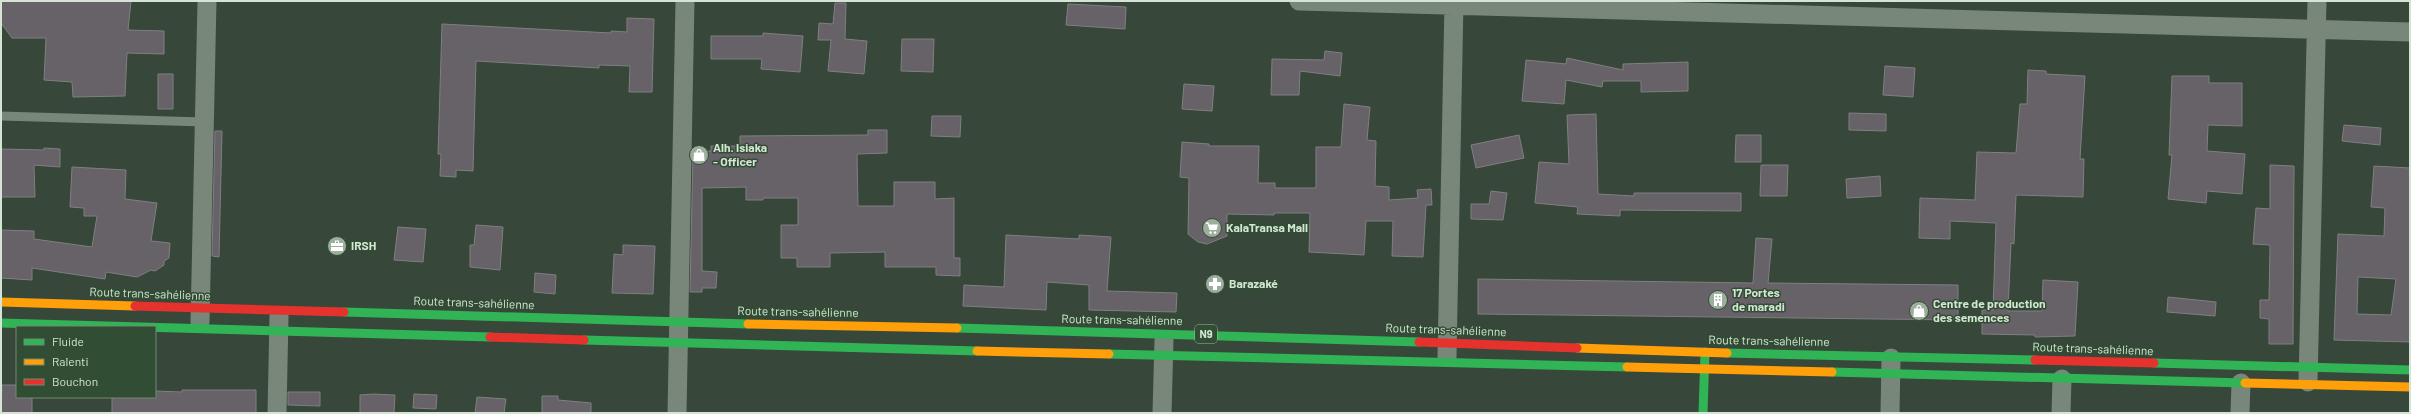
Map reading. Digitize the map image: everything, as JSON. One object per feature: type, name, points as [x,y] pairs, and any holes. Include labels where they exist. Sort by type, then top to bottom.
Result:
[{"type":"main road","name":"Route trans-sahélienne","points":[[1,302],[679,322],[1163,333],[1705,352],[1892,356],[2308,375],[2410,387]]},
{"type":"main road","name":"Route trans-sahélienne","points":[[1,323],[120,326]]},
{"type":"main road","name":"Route trans-sahélienne","points":[[156,327],[1704,370],[2241,383],[2308,375],[2410,370]]},
{"type":"main road","points":[[1703,413],[1705,352]]},
{"type":"street","points":[[200,328],[207,1]]},
{"type":"street","points":[[677,413],[686,1]]},
{"type":"street","points":[[1299,1],[1454,3],[2410,32]]},
{"type":"street","points":[[2308,375],[2317,1]]},
{"type":"street","points":[[1447,362],[1454,3]]},
{"type":"street","points":[[277,413],[279,311]]},
{"type":"street","points":[[1162,413],[1164,355],[1163,333]]},
{"type":"street","points":[[1890,413],[1892,356]]},
{"type":"street","points":[[2061,413],[2062,379]]},
{"type":"street","points":[[2240,413],[2241,383]]},
{"type":"lane","points":[[1,116],[204,122]]},
{"type":"building","points":[[1,1],[131,1],[128,30],[164,31],[164,54],[127,53],[125,96],[73,97],[72,82],[44,80],[46,38],[12,38],[1,23]]},
{"type":"building","points":[[835,3],[846,3],[845,39],[867,41],[864,74],[828,71],[831,40],[818,40],[819,23],[833,24]]},
{"type":"building","points":[[1068,4],[1126,7],[1125,29],[1066,25]]},
{"type":"building","points":[[627,18],[654,19],[652,92],[629,92],[630,66],[599,65],[599,68],[476,61],[473,171],[456,170],[456,177],[440,176],[441,154],[438,154],[442,24],[611,33],[611,31],[627,32]]},
{"type":"building","points":[[763,33],[803,36],[800,72],[761,69],[762,59],[711,59],[711,36],[763,36]]},
{"type":"building","points":[[902,39],[934,39],[933,72],[901,71]]},
{"type":"building","points":[[1325,51],[1342,53],[1340,76],[1300,71],[1299,95],[1271,95],[1272,59],[1324,60]]},
{"type":"building","points":[[1567,58],[1623,70],[1623,64],[1688,62],[1688,91],[1641,92],[1641,81],[1603,81],[1602,87],[1566,80],[1564,104],[1522,101],[1526,60],[1566,64]]},
{"type":"building","points":[[1885,66],[1915,68],[1913,97],[1883,95]]},
{"type":"building","points":[[2028,70],[2046,71],[2046,74],[2085,76],[2080,159],[2084,159],[2083,197],[2016,195],[2014,244],[2011,243],[2008,311],[2042,311],[2043,280],[2078,282],[2075,336],[2035,337],[2035,335],[1982,334],[1982,310],[1993,310],[1996,223],[1950,221],[1950,239],[1919,238],[1920,198],[1975,200],[1977,152],[2016,153],[2020,104],[2027,104]]},
{"type":"building","points":[[158,74],[173,74],[173,109],[158,109]]},
{"type":"building","points":[[2172,76],[2209,76],[2209,83],[2242,83],[2242,126],[2208,125],[2207,151],[2245,154],[2242,194],[2207,191],[2206,203],[2168,199],[2172,155],[2169,155]]},
{"type":"building","points":[[1184,84],[1214,86],[1212,111],[1182,109]]},
{"type":"building","points":[[1344,104],[1370,107],[1367,140],[1376,141],[1375,186],[1389,187],[1389,200],[1418,198],[1417,190],[1431,189],[1432,205],[1426,205],[1423,257],[1392,256],[1393,221],[1366,221],[1364,255],[1309,252],[1310,213],[1274,213],[1274,215],[1227,214],[1227,236],[1207,244],[1198,242],[1188,234],[1189,178],[1180,177],[1182,142],[1209,144],[1209,146],[1259,146],[1258,183],[1275,183],[1275,188],[1316,188],[1316,147],[1341,147]]},
{"type":"building","points":[[1849,113],[1886,114],[1886,131],[1849,130]]},
{"type":"building","points":[[1596,114],[1598,194],[1634,196],[1634,193],[1741,193],[1741,211],[1620,210],[1620,216],[1577,214],[1578,207],[1535,203],[1539,162],[1569,164],[1567,115]]},
{"type":"building","points":[[932,116],[961,116],[960,137],[931,136]]},
{"type":"building","points":[[2344,125],[2381,128],[2380,145],[2342,141]]},
{"type":"building","points":[[868,130],[887,130],[887,153],[857,154],[858,206],[894,206],[894,182],[935,182],[935,199],[954,198],[954,258],[960,258],[960,276],[936,275],[936,267],[885,267],[885,252],[830,253],[830,267],[797,267],[797,258],[781,258],[781,225],[798,225],[798,198],[763,198],[763,200],[746,200],[746,187],[702,188],[702,271],[717,272],[716,288],[702,288],[702,292],[690,292],[693,152],[711,151],[711,146],[740,146],[740,136],[868,135]]},
{"type":"building","points":[[215,131],[222,131],[219,257],[212,256]]},
{"type":"building","points":[[1519,135],[1524,158],[1476,168],[1471,145]]},
{"type":"building","points":[[1736,135],[1761,135],[1761,162],[1735,162]]},
{"type":"building","points":[[44,148],[60,149],[60,167],[34,165],[35,197],[1,197],[1,149],[44,150]]},
{"type":"building","points":[[1761,165],[1788,165],[1787,196],[1760,196]]},
{"type":"building","points":[[2270,165],[2294,166],[2293,344],[2269,344],[2269,319],[2260,318],[2260,300],[2269,300],[2270,245],[2253,244],[2256,208],[2270,209]]},
{"type":"building","points":[[2374,166],[2410,168],[2410,342],[2334,340],[2338,234],[2384,236],[2385,208],[2371,207]],"holes":[[[2358,277],[2396,279],[2391,315],[2357,314]]]},
{"type":"building","points":[[72,167],[126,170],[125,199],[157,203],[151,241],[170,243],[169,258],[164,261],[164,265],[155,271],[151,270],[137,277],[106,272],[105,279],[32,268],[32,280],[1,278],[1,230],[34,231],[34,239],[92,247],[97,216],[84,216],[84,208],[70,207]]},
{"type":"building","points":[[1880,176],[1881,196],[1847,198],[1846,179]]},
{"type":"building","points":[[1491,191],[1507,193],[1503,220],[1471,219],[1471,204],[1489,204]]},
{"type":"building","points":[[476,225],[503,227],[500,270],[470,267],[470,245],[474,245]]},
{"type":"building","points":[[398,227],[426,229],[423,262],[394,260]]},
{"type":"building","points":[[1006,235],[1079,239],[1079,235],[1111,237],[1107,291],[1177,293],[1176,312],[1089,310],[1089,285],[1047,282],[1046,310],[963,306],[964,285],[1004,287]]},
{"type":"building","name":"17 Portes de maradi","points":[[1756,238],[1772,239],[1768,283],[1958,285],[1958,320],[1478,314],[1478,279],[1753,283]]},
{"type":"building","points":[[623,245],[655,246],[653,294],[612,293],[614,254],[623,255]]},
{"type":"building","points":[[535,273],[556,275],[555,294],[534,292]]},
{"type":"building","points":[[2168,297],[2216,302],[2215,316],[2167,312]]},
{"type":"building","points":[[2,385],[16,385],[16,398],[32,398],[32,413],[1,413]]},
{"type":"building","points":[[182,390],[256,390],[256,413],[112,413],[112,398],[156,398],[156,391],[182,392]]},
{"type":"building","points":[[288,392],[320,392],[320,406],[288,405]]},
{"type":"building","points":[[414,394],[437,395],[436,409],[413,408]]},
{"type":"building","points":[[360,395],[395,395],[394,413],[360,413]]},
{"type":"building","points":[[542,396],[558,396],[558,400],[591,403],[591,413],[542,413]]},
{"type":"building","points":[[477,397],[506,399],[504,413],[475,413]]},
{"type":"traffic: fast","points":[[344,312],[748,324]]},
{"type":"traffic: fast","points":[[1,323],[106,326]]},
{"type":"traffic: fast","points":[[156,327],[490,337]]},
{"type":"traffic: fast","points":[[957,328],[1419,342]]},
{"type":"traffic: fast","points":[[584,340],[977,351]]},
{"type":"traffic: fast","points":[[1703,413],[1705,352]]},
{"type":"traffic: fast","points":[[1727,353],[2035,360]]},
{"type":"traffic: fast","points":[[1109,354],[1627,367]]},
{"type":"traffic: fast","points":[[2154,363],[2410,370]]},
{"type":"traffic: fast","points":[[1832,372],[2245,383]]},
{"type":"traffic: slow","points":[[1,302],[135,306]]},
{"type":"traffic: slow","points":[[748,324],[957,328]]},
{"type":"traffic: slow","points":[[1577,348],[1727,353]]},
{"type":"traffic: slow","points":[[977,351],[1109,354]]},
{"type":"traffic: slow","points":[[1627,367],[1832,372]]},
{"type":"traffic: slow","points":[[2245,383],[2410,387]]},
{"type":"traffic: jam","points":[[135,306],[344,312]]},
{"type":"traffic: jam","points":[[490,337],[584,340]]},
{"type":"traffic: jam","points":[[1419,342],[1577,348]]},
{"type":"traffic: jam","points":[[2035,360],[2154,363]]},
{"type":"place","name":"Alh. Isiaka - Officer","points":[[699,155]]},
{"type":"place","name":"KalaTransa Mall","points":[[1212,228]]},
{"type":"place","name":"IRSH","points":[[337,246]]},
{"type":"place","name":"Barazaké","points":[[1215,284]]},
{"type":"place","name":"17 Portes de maradi","points":[[1718,300]]},
{"type":"place","name":"Centre de production des semences","points":[[1919,311]]}]
